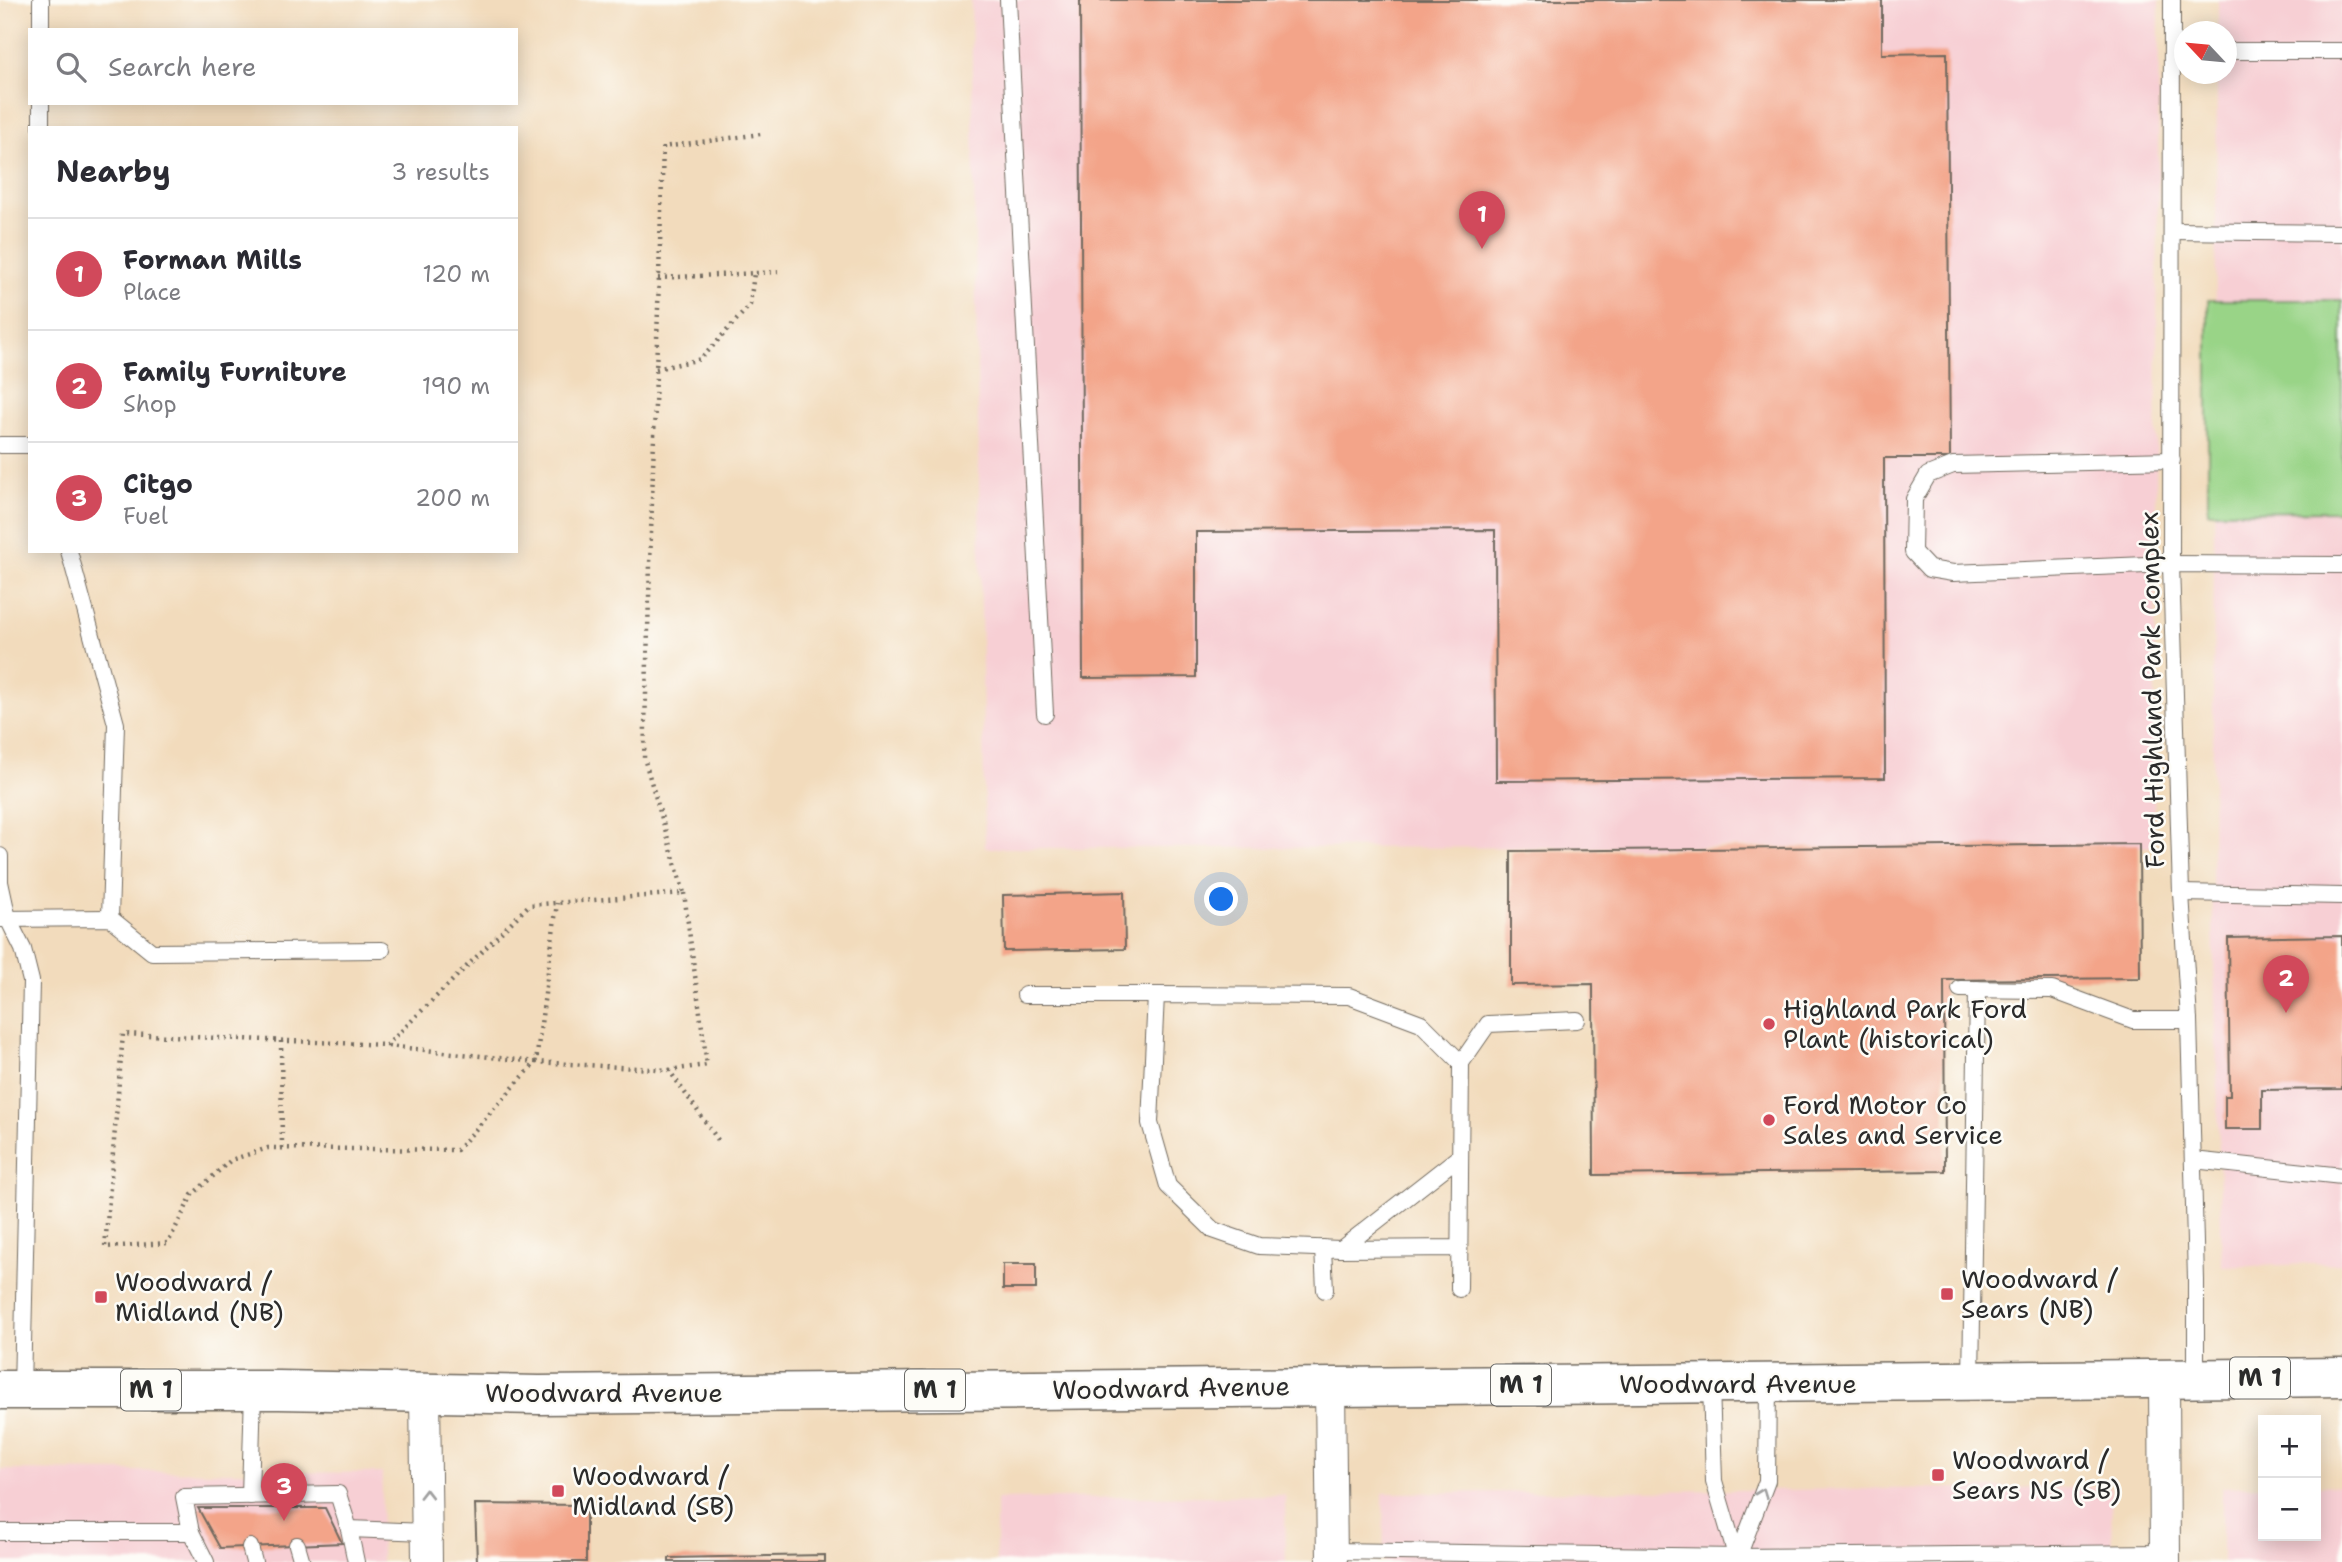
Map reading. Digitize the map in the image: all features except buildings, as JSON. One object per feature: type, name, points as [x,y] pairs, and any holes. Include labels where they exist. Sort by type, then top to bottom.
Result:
[{"type":"main road","name":"Woodward Avenue","points":[[11,1390],[253,1390],[539,1395],[2342,1377]]},
{"type":"street","points":[[2165,1558],[2180,1379]]},
{"type":"street","points":[[1331,1386],[1332,1557]]},
{"type":"street","points":[[425,1392],[427,1562]]},
{"type":"lane","points":[[41,0],[41,28]]},
{"type":"lane","points":[[1008,0],[1045,713]]},
{"type":"lane","name":"Ford Highland Park Complex","points":[[2172,0],[2174,21]]},
{"type":"lane","points":[[2237,51],[2342,51]]},
{"type":"lane","name":"Ford Highland Park Complex","points":[[2177,84],[2172,231],[2171,564],[2181,892],[2189,1020],[2193,1160],[2180,1379]]},
{"type":"lane","points":[[41,105],[41,126]]},
{"type":"lane","points":[[2172,231],[2342,233]]},
{"type":"lane","points":[[0,445],[28,446]]},
{"type":"lane","points":[[2172,460],[1953,465],[1928,475],[1914,499],[1913,552],[1929,569],[1953,573],[2171,564],[2342,565]]},
{"type":"lane","points":[[70,553],[116,724],[110,918]]},
{"type":"lane","points":[[0,856],[4,919],[23,949],[31,981],[11,1390]]},
{"type":"lane","points":[[2181,892],[2342,896]]},
{"type":"lane","points":[[4,919],[110,918],[152,952],[382,950]]},
{"type":"lane","points":[[1960,989],[2052,990],[2133,1020],[2189,1020]]},
{"type":"lane","points":[[1970,1381],[1974,1284],[1977,989]]},
{"type":"lane","points":[[1026,995],[1349,996],[1421,1023],[1461,1062]]},
{"type":"lane","points":[[1156,995],[1150,1124],[1168,1186],[1213,1230],[1259,1246],[1341,1249],[1459,1248]]},
{"type":"lane","points":[[1459,1289],[1461,1062],[1488,1024],[1577,1020]]},
{"type":"lane","points":[[1341,1249],[1460,1156]]},
{"type":"lane","points":[[2193,1160],[2342,1176]]},
{"type":"lane","points":[[1323,1248],[1325,1290]]},
{"type":"lane","points":[[1711,1384],[1714,1481],[1738,1560]]},
{"type":"lane","points":[[1738,1560],[1767,1480],[1768,1384]]},
{"type":"lane","points":[[250,1496],[253,1390]]},
{"type":"lane","points":[[206,1562],[191,1532],[184,1497],[229,1502],[250,1496],[279,1502],[338,1494],[356,1562]]},
{"type":"lane","points":[[349,1529],[426,1532]]},
{"type":"lane","points":[[0,1532],[191,1532]]},
{"type":"lane","points":[[297,1545],[302,1562]]},
{"type":"lane","points":[[1332,1557],[1738,1560],[2165,1558]]},
{"type":"path","points":[[557,903],[536,1062],[457,1150],[268,1148],[231,1160],[192,1195],[168,1243],[105,1247],[124,1034],[387,1045],[536,1062],[669,1070],[707,1065],[684,893],[644,758],[663,147],[761,134]]},
{"type":"path","points":[[658,278],[778,272]]},
{"type":"path","points":[[656,369],[701,359],[750,305],[754,273]]},
{"type":"path","points":[[387,1045],[529,905],[684,893]]},
{"type":"path","points":[[281,1041],[282,1149]]},
{"type":"path","points":[[669,1070],[718,1140]]},
{"type":"shaded area","points":[[971,0],[2159,0],[2154,847],[985,848]]},
{"type":"shaded area","points":[[2218,0],[2342,0],[2342,1263],[2222,1267],[2212,884],[2217,84],[2237,84],[2237,21],[2218,21]]},
{"type":"shaded area","points":[[0,1470],[382,1473],[381,1562],[0,1562]]},
{"type":"shaded area","points":[[2342,1485],[2342,1562],[2222,1562],[2222,1487],[2258,1486],[2258,1541],[2321,1541],[2321,1486]]},
{"type":"shaded area","points":[[2111,1487],[2112,1562],[1384,1562],[1383,1493]]},
{"type":"shaded area","points":[[1285,1495],[1286,1562],[996,1562],[996,1499]]},
{"type":"green space","points":[[2208,300],[2342,300],[2342,511],[2208,512]]},
{"type":"place","name":"Forman Mills","points":[[1482,249]]},
{"type":"place","name":"Family Furniture","points":[[2286,1013]]},
{"type":"place","name":"Highland Park Ford Plant (historical)","points":[[1769,1024]]},
{"type":"place","name":"Ford Motor Co Sales and Service","points":[[1769,1120]]},
{"type":"place","name":"Woodward / Sears (NB)","points":[[1947,1294]]},
{"type":"place","name":"Woodward / Midland (NB)","points":[[101,1297]]},
{"type":"place","name":"Woodward / Sears NS (SB)","points":[[1938,1475]]},
{"type":"place","name":"Woodward / Midland (SB)","points":[[558,1491]]},
{"type":"place","name":"Citgo","points":[[284,1521]]}]
